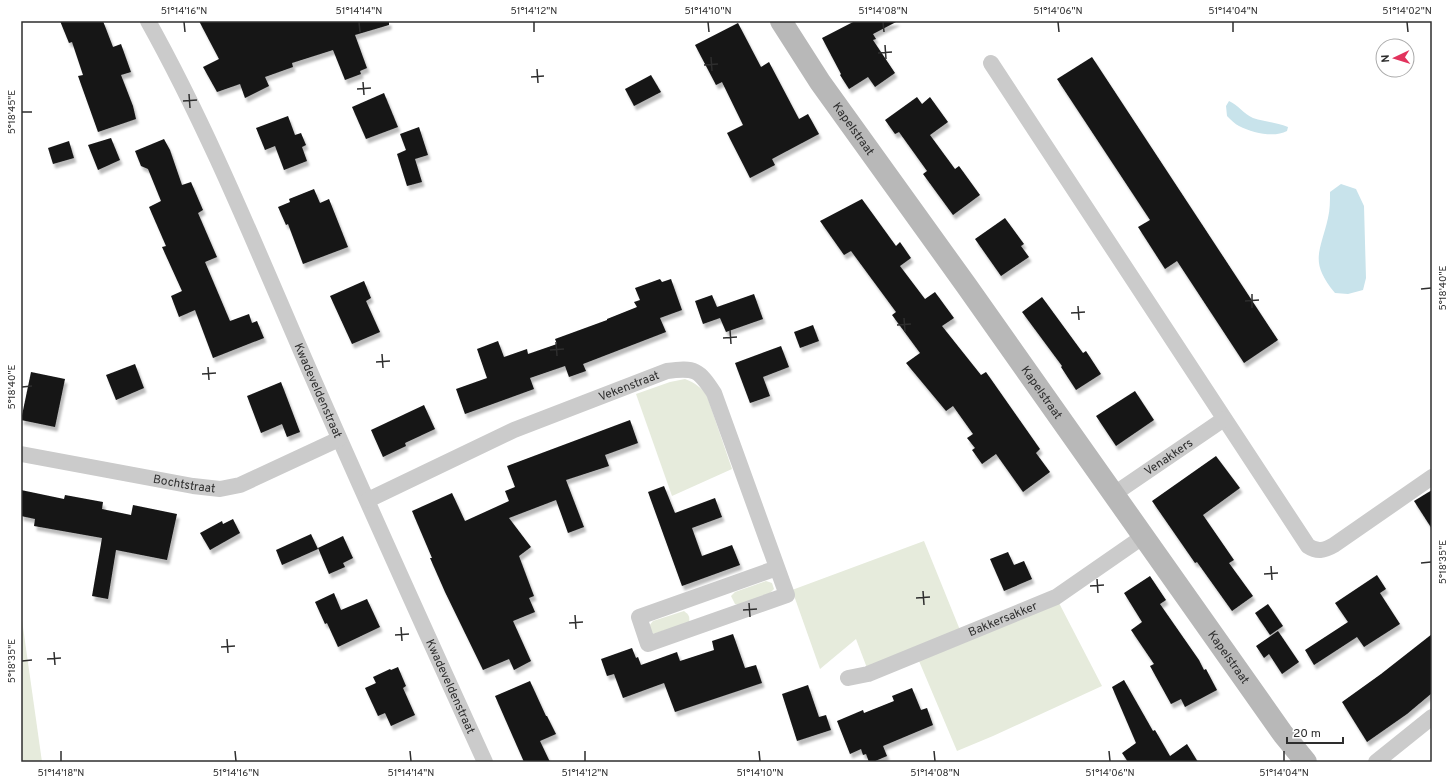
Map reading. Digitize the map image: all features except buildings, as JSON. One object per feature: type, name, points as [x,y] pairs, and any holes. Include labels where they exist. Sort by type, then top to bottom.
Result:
[{"type":"main road","name":"Kapelstraat","points":[[781,21],[820,82],[966,285],[1283,734],[1306,762]]},
{"type":"street","name":"Kwadeveldenstraat","points":[[148,21],[172,64],[198,117],[485,762]]},
{"type":"street","points":[[991,63],[1302,540],[1308,546],[1314,550],[1322,550],[1334,545],[1432,477]]},
{"type":"street","name":"Vekenstraat","points":[[368,500],[514,430],[668,371],[682,369],[693,371],[703,376],[714,393],[787,595],[648,644],[639,617],[777,568]]},
{"type":"street","name":"Venakkers","points":[[1114,494],[1224,419]]},
{"type":"street","name":"Bochtstraat","points":[[21,454],[193,486],[220,489],[240,485],[340,439]]},
{"type":"street","name":"Bakkersakker","points":[[848,678],[868,674],[1056,597],[1144,536]]},
{"type":"street","points":[[1376,762],[1432,717]]},
{"type":"shaded area","points":[[685,379],[698,386],[707,396],[732,469],[672,496],[636,394],[670,382]]},
{"type":"shaded area","points":[[924,541],[960,630],[867,668],[856,639],[820,669],[792,590]]},
{"type":"shaded area","points":[[766,581],[772,583],[774,589],[770,593],[739,605],[735,604],[731,596],[735,592]]},
{"type":"shaded area","points":[[1059,603],[1102,686],[957,751],[919,661]]},
{"type":"shaded area","points":[[684,611],[689,616],[689,623],[653,634],[649,626],[653,621]]},
{"type":"shaded area","points":[[21,613],[42,762],[21,762]]},
{"type":"water","points":[[1229,101],[1253,118],[1288,127],[1287,131],[1276,134],[1263,134],[1239,126],[1227,116],[1226,106]]},
{"type":"water","points":[[1341,184],[1356,189],[1364,206],[1366,278],[1363,290],[1348,294],[1335,293],[1322,273],[1319,264],[1320,249],[1329,215],[1330,192]]}]
